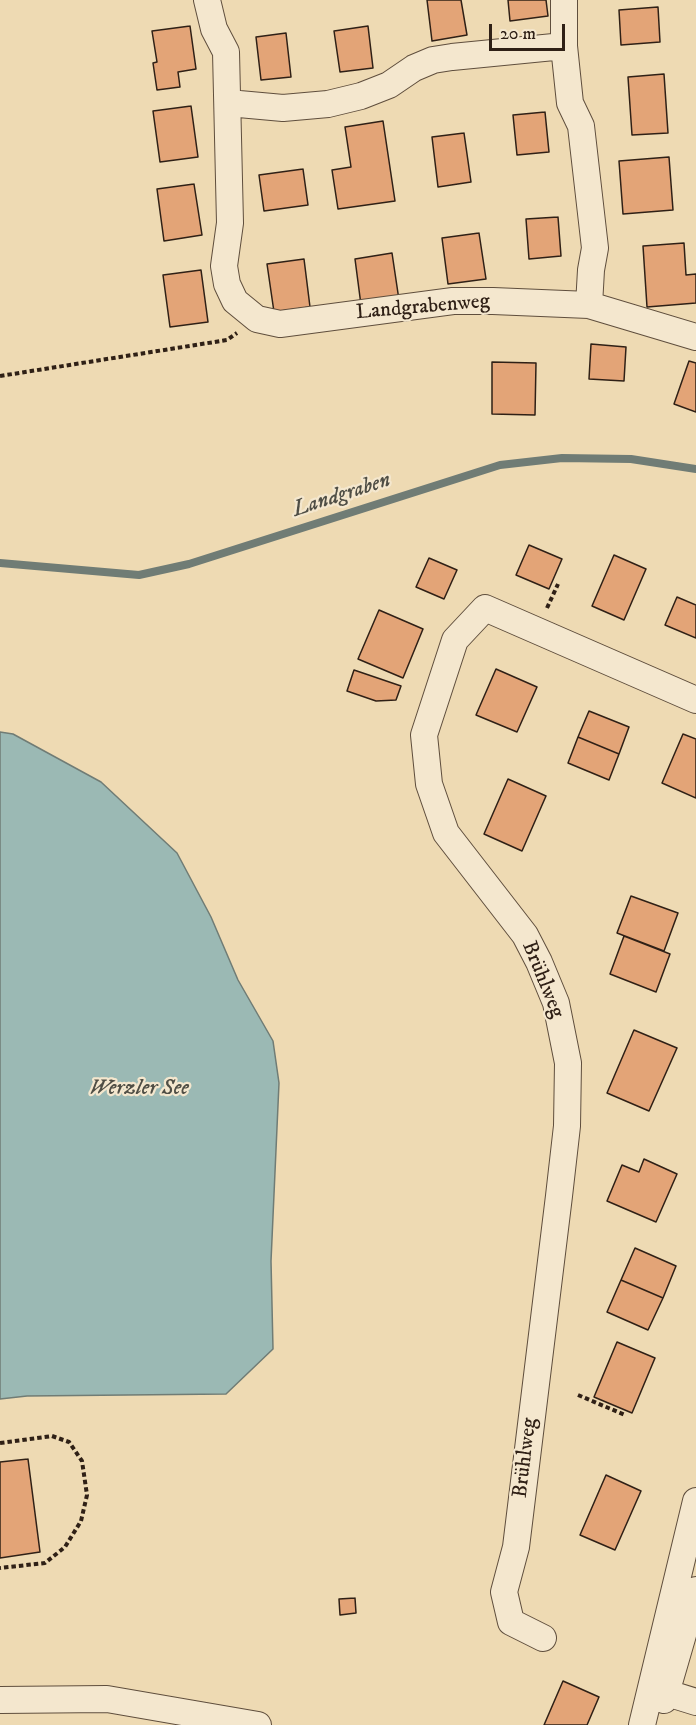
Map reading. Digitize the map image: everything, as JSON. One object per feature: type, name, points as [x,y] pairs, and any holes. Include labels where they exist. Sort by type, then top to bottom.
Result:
[{"type":"street","points":[[207,0],[214,29],[226,52],[230,223],[224,266],[227,284],[235,301],[256,319]]},
{"type":"street","points":[[564,0],[564,46],[570,103],[581,126],[595,248],[591,270],[590,305]]},
{"type":"street","points":[[228,103],[283,108],[328,104],[361,96],[389,85],[414,68],[433,60],[564,46]]},
{"type":"street","name":"Landgrabenweg","points":[[256,319],[280,324],[453,301],[590,305],[696,337]]},
{"type":"street","name":"Brühlweg","points":[[543,1638],[511,1622],[504,1592],[516,1546],[560,1184],[567,1125],[568,1063],[556,1003],[525,935],[446,832],[429,784],[424,735],[455,640],[485,608],[696,700]]},
{"type":"street","points":[[653,1725],[690,1555],[696,1501]]},
{"type":"street","points":[[642,1725],[659,1690],[696,1590]]},
{"type":"street","points":[[659,1690],[696,1702]]},
{"type":"street","points":[[0,1700],[107,1699],[258,1725]]},
{"type":"path","points":[[0,376],[227,340],[256,319]]},
{"type":"path","points":[[578,1395],[625,1415]]},
{"type":"path","points":[[0,1443],[52,1436],[69,1442],[82,1461],[87,1495],[81,1521],[65,1547],[45,1563],[0,1568]]},
{"type":"water","name":"Werzler See","points":[[0,732],[13,734],[101,782],[177,853],[211,917],[238,980],[273,1041],[279,1083],[271,1261],[273,1349],[226,1394],[27,1396],[0,1399]]},
{"type":"building","points":[[427,0],[461,0],[467,35],[432,41]]},
{"type":"building","points":[[508,0],[546,0],[548,16],[510,21]]},
{"type":"building","points":[[658,7],[660,42],[621,45],[619,10]]},
{"type":"building","points":[[190,26],[196,69],[178,72],[180,87],[157,90],[153,63],[157,62],[152,31]]},
{"type":"building","points":[[368,26],[373,68],[340,72],[334,31]]},
{"type":"building","points":[[286,33],[291,77],[261,80],[256,37]]},
{"type":"building","points":[[664,74],[668,133],[632,135],[628,77]]},
{"type":"building","points":[[191,106],[198,157],[160,162],[153,111]]},
{"type":"building","points":[[545,112],[549,152],[517,155],[513,115]]},
{"type":"building","points":[[383,121],[395,201],[338,209],[332,170],[351,167],[345,127]]},
{"type":"building","points":[[464,133],[471,182],[438,187],[432,137]]},
{"type":"building","points":[[669,157],[673,210],[623,214],[619,161]]},
{"type":"building","points":[[303,169],[308,205],[264,211],[259,175]]},
{"type":"building","points":[[194,184],[202,235],[164,241],[157,189]]},
{"type":"building","points":[[558,217],[561,256],[529,259],[526,219]]},
{"type":"building","points":[[479,233],[486,279],[448,284],[442,238]]},
{"type":"building","points":[[684,243],[686,275],[696,274],[696,303],[647,307],[643,246]]},
{"type":"building","points":[[392,253],[399,300],[361,305],[355,259]]},
{"type":"building","points":[[304,259],[310,307],[274,312],[267,264]]},
{"type":"building","points":[[201,270],[208,322],[170,327],[163,275]]},
{"type":"building","points":[[591,344],[626,347],[624,381],[589,379]]},
{"type":"building","points":[[689,361],[696,363],[696,412],[674,404]]},
{"type":"building","points":[[492,362],[536,363],[535,415],[492,414]]},
{"type":"building","points":[[529,545],[562,559],[549,589],[516,575]]},
{"type":"building","points":[[614,555],[646,569],[624,620],[592,606]]},
{"type":"building","points":[[429,558],[457,570],[444,599],[416,587]]},
{"type":"building","points":[[677,597],[696,605],[696,638],[665,625]]},
{"type":"building","points":[[379,610],[423,629],[403,678],[358,659]]},
{"type":"building","points":[[496,669],[537,687],[517,732],[476,715]]},
{"type":"building","points":[[354,670],[401,686],[396,700],[376,701],[347,691]]},
{"type":"building","points":[[589,711],[629,727],[619,754],[578,737]]},
{"type":"building","points":[[683,734],[696,739],[696,798],[662,783]]},
{"type":"building","points":[[578,737],[619,754],[609,780],[568,763]]},
{"type":"building","points":[[508,779],[546,796],[522,851],[484,834]]},
{"type":"building","points":[[631,896],[678,913],[664,951],[617,933]]},
{"type":"building","points":[[624,936],[670,954],[656,992],[610,974]]},
{"type":"building","points":[[634,1030],[677,1048],[649,1111],[607,1093]]},
{"type":"building","points":[[644,1159],[677,1174],[656,1222],[607,1201],[622,1165],[639,1172]]},
{"type":"building","points":[[635,1248],[676,1266],[663,1298],[621,1280]]},
{"type":"building","points":[[621,1280],[663,1298],[648,1330],[607,1312]]},
{"type":"building","points":[[617,1342],[655,1358],[632,1413],[594,1397]]},
{"type":"building","points":[[28,1459],[40,1552],[0,1558],[0,1462]]},
{"type":"building","points":[[606,1475],[641,1491],[615,1550],[580,1535]]},
{"type":"building","points":[[355,1598],[356,1613],[340,1615],[339,1599]]},
{"type":"building","points":[[563,1681],[599,1697],[587,1725],[544,1725]]},
{"type":"waterway","name":"Landgraben","points":[[0,563],[139,575],[189,564],[500,465],[562,458],[631,459],[696,469]]}]
